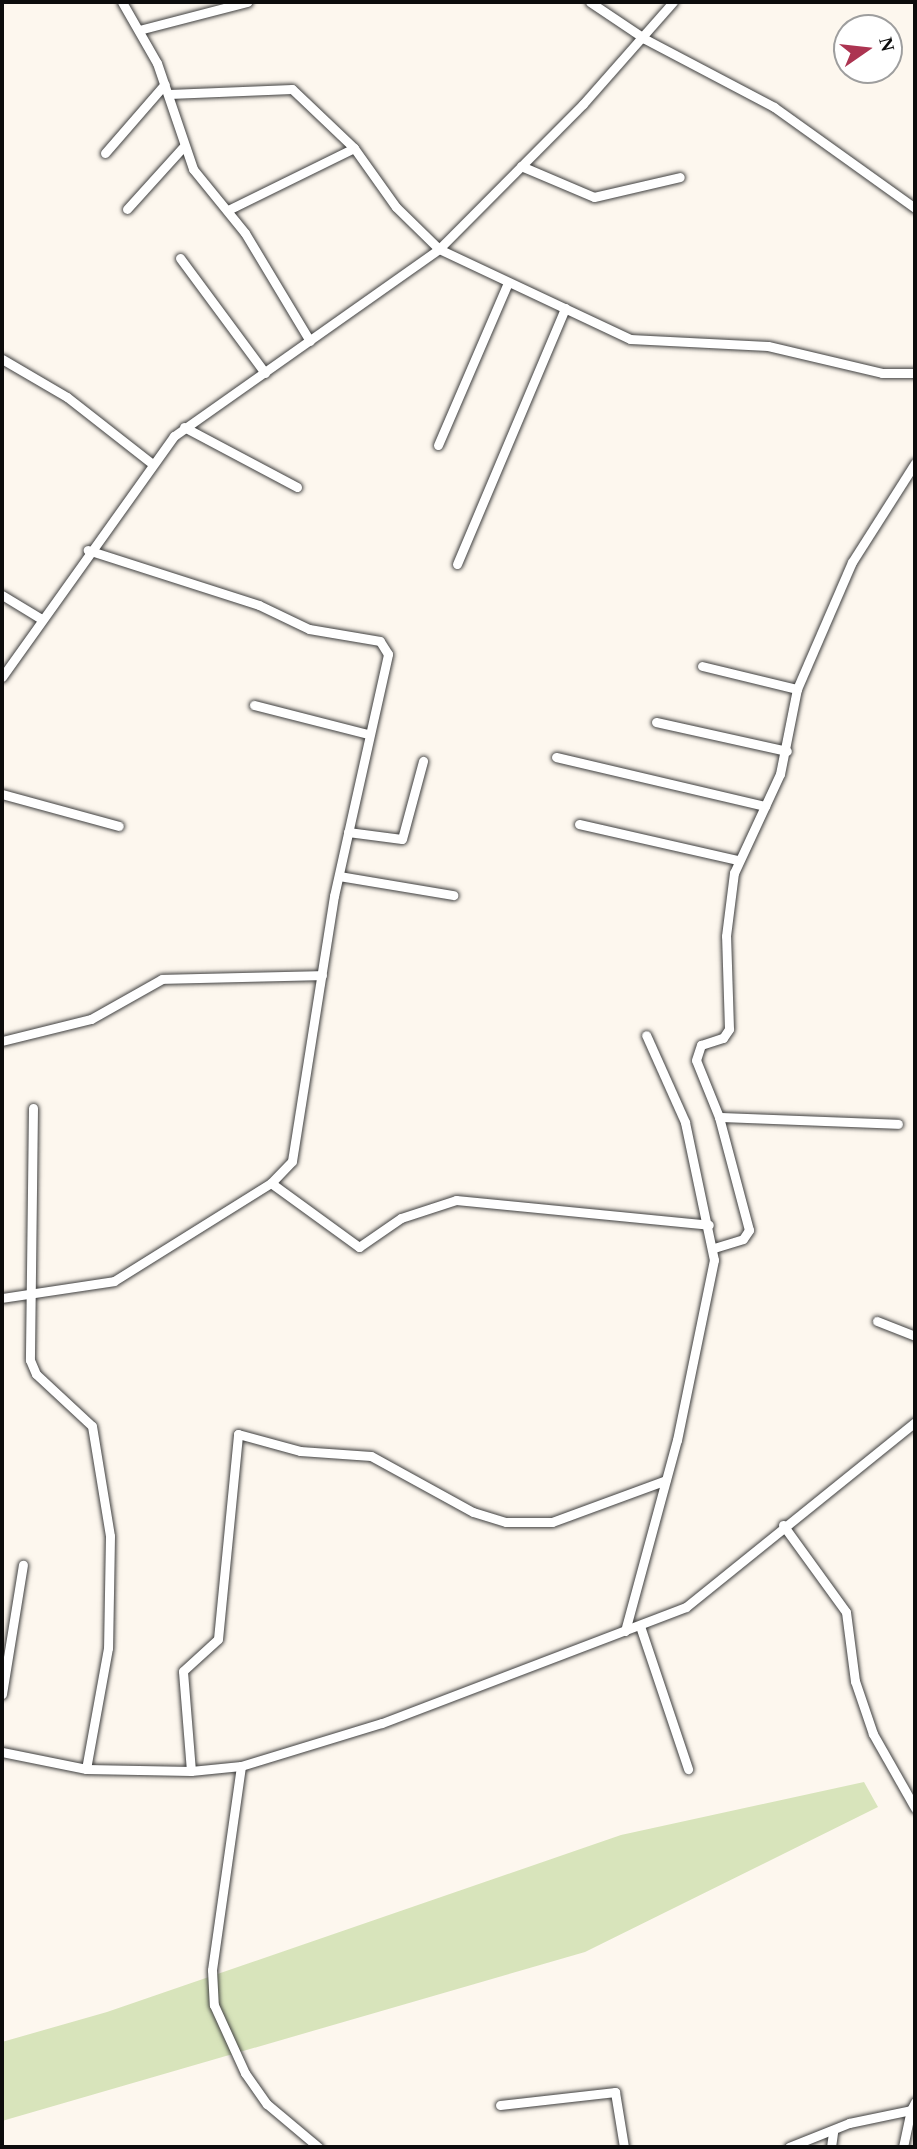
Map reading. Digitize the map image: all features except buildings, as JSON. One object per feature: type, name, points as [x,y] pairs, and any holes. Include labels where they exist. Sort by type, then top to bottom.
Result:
[{"type":"street","points":[[122,2],[165,84],[184,146],[201,182],[228,211],[310,341]]},
{"type":"street","points":[[139,30],[247,2]]},
{"type":"street","points":[[590,2],[645,39],[774,107],[915,208]]},
{"type":"street","points":[[2,677],[40,618],[150,462],[184,427],[439,249],[645,39],[673,2]]},
{"type":"street","points":[[104,153],[165,84]]},
{"type":"street","points":[[169,94],[292,89],[354,148],[396,207],[439,249],[507,285],[641,341],[768,346],[882,373],[915,373]]},
{"type":"street","points":[[127,209],[184,146]]},
{"type":"street","points":[[228,211],[354,148]]},
{"type":"street","points":[[521,166],[594,197],[680,177]]},
{"type":"street","points":[[180,257],[265,373]]},
{"type":"street","points":[[438,445],[507,285]]},
{"type":"street","points":[[457,564],[565,308]]},
{"type":"street","points":[[2,359],[67,397],[150,462]]},
{"type":"street","points":[[184,427],[297,487]]},
{"type":"street","points":[[714,1248],[743,1239],[749,1230],[719,1117],[696,1051],[729,1028],[726,936],[738,860],[765,806],[787,751],[797,689],[852,562],[915,463]]},
{"type":"street","points":[[2,1298],[114,1281],[271,1183],[296,1149],[338,876],[388,654],[380,641],[309,629],[260,606],[88,550]]},
{"type":"street","points":[[2,595],[40,618]]},
{"type":"street","points":[[702,666],[797,689]]},
{"type":"street","points":[[254,705],[368,734]]},
{"type":"street","points":[[656,722],[787,751]]},
{"type":"street","points":[[556,757],[765,806]]},
{"type":"street","points":[[348,832],[402,839],[423,761]]},
{"type":"street","points":[[2,794],[119,827]]},
{"type":"street","points":[[579,824],[738,860]]},
{"type":"street","points":[[338,876],[453,895]]},
{"type":"street","points":[[2,1041],[91,1019],[162,979],[323,975]]},
{"type":"street","points":[[625,1631],[666,1480],[713,1283],[714,1248],[685,1122],[646,1035]]},
{"type":"street","points":[[33,1108],[30,1360],[36,1374],[92,1426],[106,1498],[108,1648],[86,1769]]},
{"type":"street","points":[[719,1117],[898,1124]]},
{"type":"street","points":[[271,1183],[359,1247],[401,1218],[456,1200],[709,1225]]},
{"type":"street","points":[[877,1321],[915,1336]]},
{"type":"street","points":[[2,1752],[86,1769],[191,1771],[241,1766],[382,1723],[686,1607],[783,1525],[915,1422]]},
{"type":"street","points":[[191,1771],[183,1671],[218,1639],[238,1434],[299,1451],[371,1456],[473,1512],[506,1522],[552,1522],[666,1480]]},
{"type":"street","points":[[783,1525],[846,1612],[855,1681],[873,1734],[915,1808]]},
{"type":"street","points":[[2,1694],[23,1565]]},
{"type":"street","points":[[640,1626],[688,1769]]},
{"type":"street","points":[[241,1766],[212,1970],[214,2005],[245,2073],[267,2104],[318,2147]]},
{"type":"street","points":[[500,2105],[615,2092],[624,2147]]},
{"type":"street","points":[[789,2147],[913,2106]]},
{"type":"street","points":[[903,2147],[913,2106]]},
{"type":"street","points":[[831,2147],[833,2132]]},
{"type":"green space","points":[[864,1782],[878,1807],[585,1952],[2,2121],[2,2042],[107,2012],[621,1835]]}]
